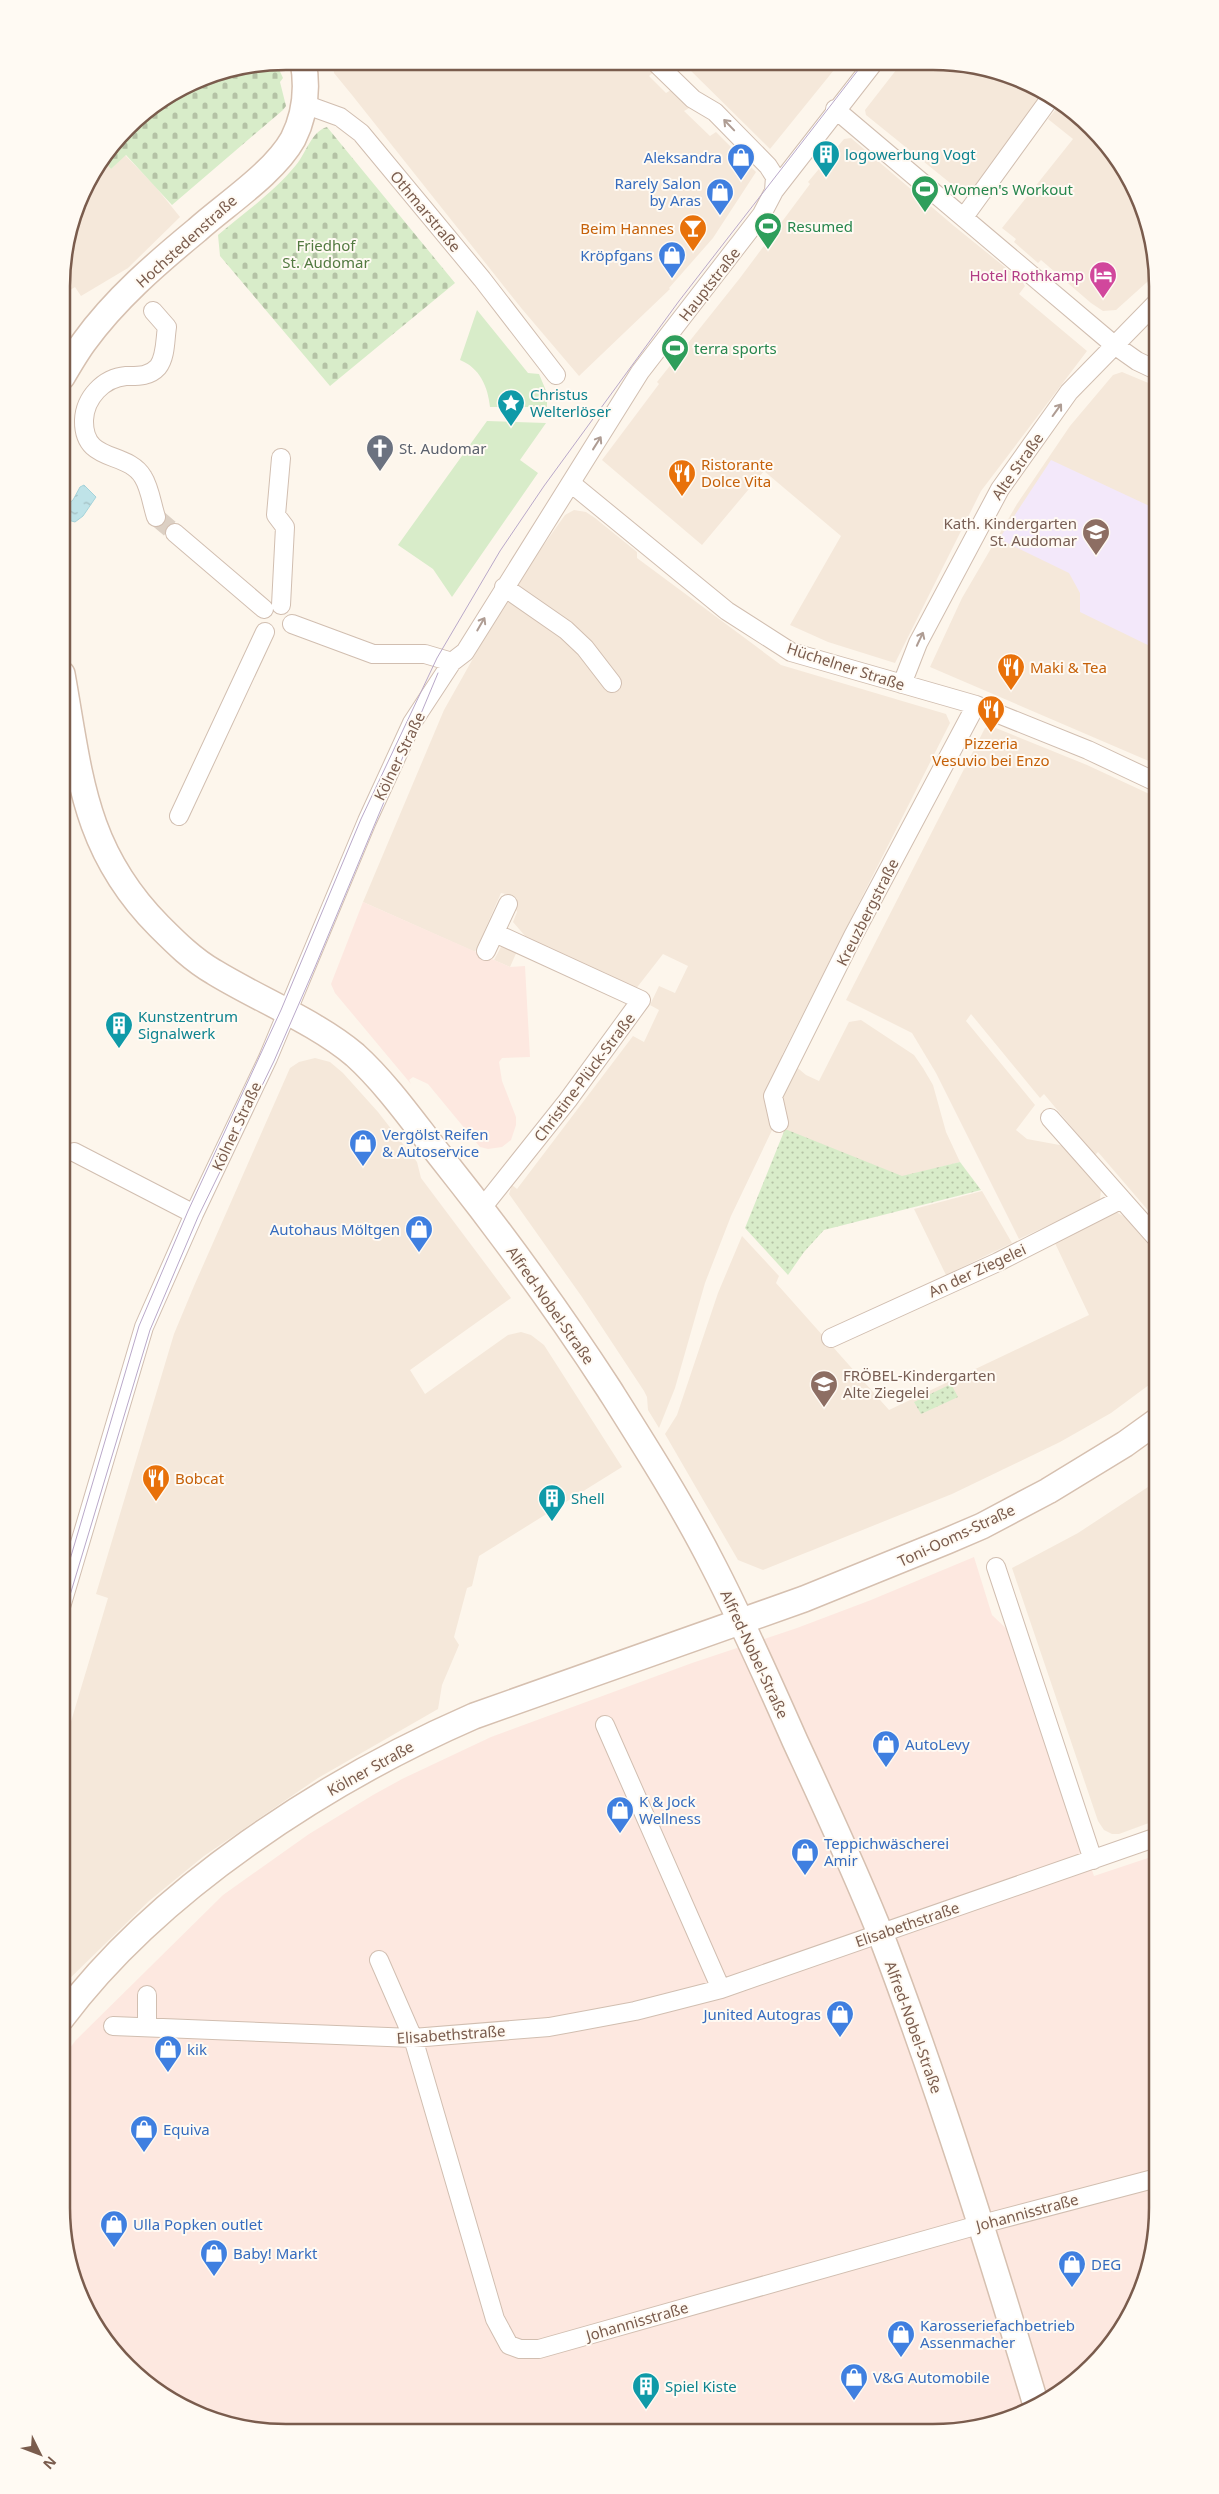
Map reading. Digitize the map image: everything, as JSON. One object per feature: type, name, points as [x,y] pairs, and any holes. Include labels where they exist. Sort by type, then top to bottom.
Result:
[{"type":"street","points":[[304,70],[306,91],[304,104]]},
{"type":"street","points":[[664,70],[693,99],[715,112],[768,166],[775,178],[774,191]]},
{"type":"street","name":"Hauptstraße","points":[[572,484],[640,372],[762,214],[774,191],[835,109],[868,70]]},
{"type":"street","points":[[964,217],[1047,103]]},
{"type":"street","name":"Hochstedenstraße","points":[[70,364],[84,342],[138,282],[262,174],[282,154],[292,139],[304,104]]},
{"type":"street","name":"Othmarstraße","points":[[304,104],[340,117],[361,133],[482,279],[556,375]]},
{"type":"street","points":[[835,109],[1114,344],[1137,361],[1149,367]]},
{"type":"street","points":[[70,336],[93,313],[138,282]]},
{"type":"street","points":[[153,311],[167,327],[163,358],[158,367],[151,373],[139,377],[124,376],[111,380],[102,386],[88,403],[84,414],[84,428],[96,450],[133,467],[143,477],[156,517]]},
{"type":"street","name":"Alte Straße","points":[[902,684],[926,626],[1000,489],[1069,392],[1114,344],[1149,311]]},
{"type":"street","points":[[281,458],[276,515],[285,527],[272,607],[260,621],[265,632],[270,635],[282,635],[292,624]]},
{"type":"street","name":"Kölner Straße","points":[[70,1577],[144,1327],[287,1013],[367,821],[412,723],[452,662],[464,652],[504,587],[572,484]]},
{"type":"street","name":"Hüchelner Straße","points":[[572,484],[728,611],[790,652],[976,705],[1088,750],[1149,779]]},
{"type":"street","points":[[175,533],[272,607],[290,612],[292,624]]},
{"type":"street","points":[[504,587],[566,630],[585,648],[612,682]]},
{"type":"street","points":[[292,624],[373,654],[425,654],[452,662]]},
{"type":"street","points":[[179,816],[265,632]]},
{"type":"street","name":"Kreuzbergstraße","points":[[779,1123],[774,1096],[853,936],[976,705]]},
{"type":"street","points":[[70,720],[84,800],[96,836],[114,870],[148,915],[178,945],[206,968],[287,1013]]},
{"type":"street","points":[[486,952],[508,904]]},
{"type":"street","name":"Christine-Plück-Straße","points":[[482,1208],[568,1100],[641,1000],[495,933]]},
{"type":"street","name":"Alfred-Nobel-Straße","points":[[287,1013],[330,1037],[355,1056],[382,1085],[482,1208],[608,1388],[682,1509],[741,1621],[880,1933],[925,2055],[982,2224],[1034,2399]]},
{"type":"street","points":[[1050,1118],[1149,1230]]},
{"type":"street","points":[[74,1152],[194,1214]]},
{"type":"street","name":"An der Ziegelei","points":[[831,1338],[998,1262],[1122,1199]]},
{"type":"street","name":"Toni-Ooms-Straße","points":[[741,1621],[813,1596],[982,1526],[1048,1490],[1125,1444],[1149,1427]]},
{"type":"street","points":[[996,1567],[1094,1860]]},
{"type":"street","name":"Kölner Straße","points":[[70,2008],[130,1940],[200,1880],[292,1814],[357,1774],[429,1735],[474,1716],[741,1621]]},
{"type":"street","points":[[605,1725],[721,1989]]},
{"type":"street","name":"Elisabethstraße","points":[[113,2026],[413,2038],[549,2027],[635,2011],[721,1989],[1149,1840]]},
{"type":"street","name":"Johannisstraße","points":[[380,1960],[413,2038],[494,2318],[509,2345],[520,2349],[539,2349],[982,2224],[1149,2180]]},
{"type":"street","points":[[147,1995],[147,2027]]},
{"type":"shaded area","points":[[334,70],[652,70],[654,72],[649,76],[666,93],[671,90],[691,107],[684,111],[710,136],[716,132],[756,172],[713,238],[670,289],[579,376],[522,309],[334,73]]},
{"type":"shaded area","points":[[690,70],[834,70],[770,149]]},
{"type":"shaded area","points":[[896,70],[947,70],[975,74],[1016,86],[1044,101],[972,193],[965,195],[866,115],[865,110]]},
{"type":"shaded area","points":[[1056,109],[1086,133],[1113,166],[1127,190],[1138,216],[1145,244],[1149,280],[1116,310],[1103,311],[1091,303],[1041,260],[1038,263],[1014,242],[1016,239],[1002,228],[1073,139],[1048,119]]},
{"type":"shaded area","points":[[851,138],[1022,281],[1025,286],[1019,294],[1087,351],[981,491],[895,663],[828,642],[790,625],[841,536],[764,471],[702,545],[602,460],[659,384],[657,382],[740,278],[810,184],[808,182],[844,139]]},
{"type":"shaded area","points":[[125,155],[155,186],[180,217],[128,268],[81,296],[75,287],[70,290],[70,272],[77,230],[92,190],[107,165],[111,169]]},
{"type":"shaded area","points":[[1122,372],[1149,383],[1149,761],[930,667],[962,598],[1017,504],[1070,426],[1113,375]]},
{"type":"shaded area","name":"Kath. Kindergarten St. Audomar","points":[[1051,460],[1149,506],[1149,646],[1080,612],[1080,593],[1069,573],[999,539]]},
{"type":"shaded area","points":[[574,510],[586,512],[595,518],[637,552],[637,558],[781,665],[946,714],[950,723],[782,1055],[806,1075],[819,1081],[849,1022],[861,1020],[914,1055],[933,1085],[946,1132],[960,1162],[901,1177],[774,1126],[731,1216],[705,1283],[675,1388],[659,1428],[648,1410],[647,1397],[644,1391],[582,1297],[509,1194],[512,1185],[517,1189],[633,1036],[644,1042],[659,1010],[650,1005],[659,986],[675,993],[688,966],[663,954],[635,990],[532,944],[513,922],[517,912],[511,895],[501,893],[475,952],[363,902],[444,710],[511,591],[565,515]]},
{"type":"shaded area","points":[[991,726],[1087,765],[1149,794],[1149,1212],[1098,1152],[1095,1155],[1044,1094],[1040,1098],[971,1014],[966,1021],[1035,1105],[1016,1130],[1027,1139],[1065,1146],[1101,1190],[1100,1199],[1096,1203],[1019,1239],[936,1073],[912,1033],[846,1000],[985,728]]},
{"type":"shaded area","points":[[363,902],[510,967],[525,966],[530,1057],[502,1058],[499,1062],[502,1081],[516,1117],[516,1125],[511,1140],[502,1147],[488,1149],[480,1147],[428,1084],[413,1077],[409,1080],[411,1084],[335,993],[331,984]]},
{"type":"shaded area","points":[[502,945],[518,949],[510,967],[494,960]]},
{"type":"shaded area","points":[[315,1058],[330,1062],[343,1073],[378,1112],[417,1162],[421,1178],[511,1298],[410,1370],[425,1394],[508,1335],[521,1332],[531,1335],[544,1345],[622,1467],[479,1556],[472,1586],[467,1588],[454,1637],[459,1645],[442,1685],[438,1709],[318,1778],[204,1856],[149,1901],[70,1978],[70,1725],[108,1598],[96,1594],[174,1334],[290,1068],[299,1062]]},
{"type":"shaded area","points":[[982,1191],[1012,1243],[946,1275],[914,1209]]},
{"type":"shaded area","points":[[1116,1212],[1125,1217],[1149,1246],[1149,1385],[1111,1413],[1060,1442],[952,1494],[763,1570],[738,1560],[665,1434],[677,1415],[718,1293],[742,1236],[779,1276],[776,1283],[889,1410],[1089,1315],[1054,1241]]},
{"type":"shaded area","points":[[1148,1487],[1149,1823],[1119,1834],[1112,1834],[1104,1830],[1098,1821],[1012,1568],[1078,1533]]},
{"type":"shaded area","points":[[974,1557],[992,1615],[1013,1635],[1094,1876],[1149,1858],[1149,2222],[1142,2264],[1133,2291],[1113,2328],[1086,2361],[1053,2388],[1016,2408],[989,2417],[947,2424],[272,2424],[230,2417],[203,2408],[166,2388],[133,2361],[106,2328],[92,2304],[81,2278],[74,2250],[70,2222],[70,2048],[76,2040],[223,1895],[309,1834],[373,1795],[402,1779],[491,1737],[871,1600]]},
{"type":"green space","points":[[279,70],[283,78],[280,82],[286,106],[283,110],[172,205],[126,155],[111,169],[107,165],[133,133],[166,106],[190,92],[216,81],[244,74]]},
{"type":"green space","name":"Friedhof St. Audomar","points":[[327,127],[455,283],[330,386],[220,256],[218,235],[278,184],[300,160],[317,133]]},
{"type":"green space","points":[[477,310],[528,373],[539,374],[547,393],[547,407],[490,407],[482,379],[473,368],[460,360]]},
{"type":"green space","points":[[487,421],[546,423],[520,460],[538,473],[452,597],[433,569],[398,545]]},
{"type":"green space","points":[[785,1129],[902,1176],[960,1162],[981,1190],[824,1230],[804,1252],[788,1275],[745,1228]]},
{"type":"green space","points":[[951,1384],[958,1397],[921,1414],[914,1402]]},
{"type":"water","points":[[84,485],[96,497],[83,516],[75,522],[70,521],[70,502],[80,487]]},
{"type":"tunnel","points":[[156,517],[175,533]]},
{"type":"tram line","points":[[70,1560],[139,1326],[188,1211],[281,1010],[361,819],[437,658],[500,551],[544,486],[679,301],[858,70]]},
{"type":"tram line","points":[[70,1595],[150,1330],[198,1217],[274,1061],[438,673]]},
{"type":"place","name":"logowerbung Vogt","points":[[826,178]]},
{"type":"place","name":"Aleksandra","points":[[741,181]]},
{"type":"place","name":"Women's Workout","points":[[925,213]]},
{"type":"place","name":"Rarely Salon by Aras","points":[[720,216]]},
{"type":"place","name":"Resumed","points":[[768,250]]},
{"type":"place","name":"Beim Hannes","points":[[693,252]]},
{"type":"place","name":"Kröpfgans","points":[[672,279]]},
{"type":"place","name":"Hotel Rothkamp","points":[[1103,299]]},
{"type":"place","name":"terra sports","points":[[675,372]]},
{"type":"place","name":"Christus Welterlöser","points":[[511,427]]},
{"type":"place","name":"St. Audomar","points":[[380,472]]},
{"type":"place","name":"Ristorante Dolce Vita","points":[[682,497]]},
{"type":"place","name":"Kath. Kindergarten St. Audomar","points":[[1096,556]]},
{"type":"place","name":"Maki & Tea","points":[[1011,691]]},
{"type":"place","name":"Pizzeria Vesuvio bei Enzo","points":[[991,733]]},
{"type":"place","name":"Kunstzentrum Signalwerk","points":[[119,1049]]},
{"type":"place","name":"Vergölst Reifen & Autoservice","points":[[363,1167]]},
{"type":"place","name":"Autohaus Möltgen","points":[[419,1253]]},
{"type":"place","name":"FRÖBEL-Kindergarten Alte Ziegelei","points":[[824,1408]]},
{"type":"place","name":"Bobcat","points":[[156,1502]]},
{"type":"place","name":"Shell","points":[[552,1522]]},
{"type":"place","name":"AutoLevy","points":[[886,1768]]},
{"type":"place","name":"K & Jock Wellness","points":[[620,1834]]},
{"type":"place","name":"Teppichwäscherei Amir","points":[[805,1876]]},
{"type":"place","name":"Junited Autogras","points":[[840,2038]]},
{"type":"place","name":"kik","points":[[168,2073]]},
{"type":"place","name":"Equiva","points":[[144,2153]]},
{"type":"place","name":"Ulla Popken outlet","points":[[114,2248]]},
{"type":"place","name":"Baby! Markt","points":[[214,2277]]},
{"type":"place","name":"DEG","points":[[1072,2288]]},
{"type":"place","name":"Karosseriefachbetrieb Assenmacher","points":[[901,2358]]},
{"type":"place","name":"V&G Automobile","points":[[854,2401]]},
{"type":"place","name":"Spiel Kiste","points":[[646,2410]]}]
